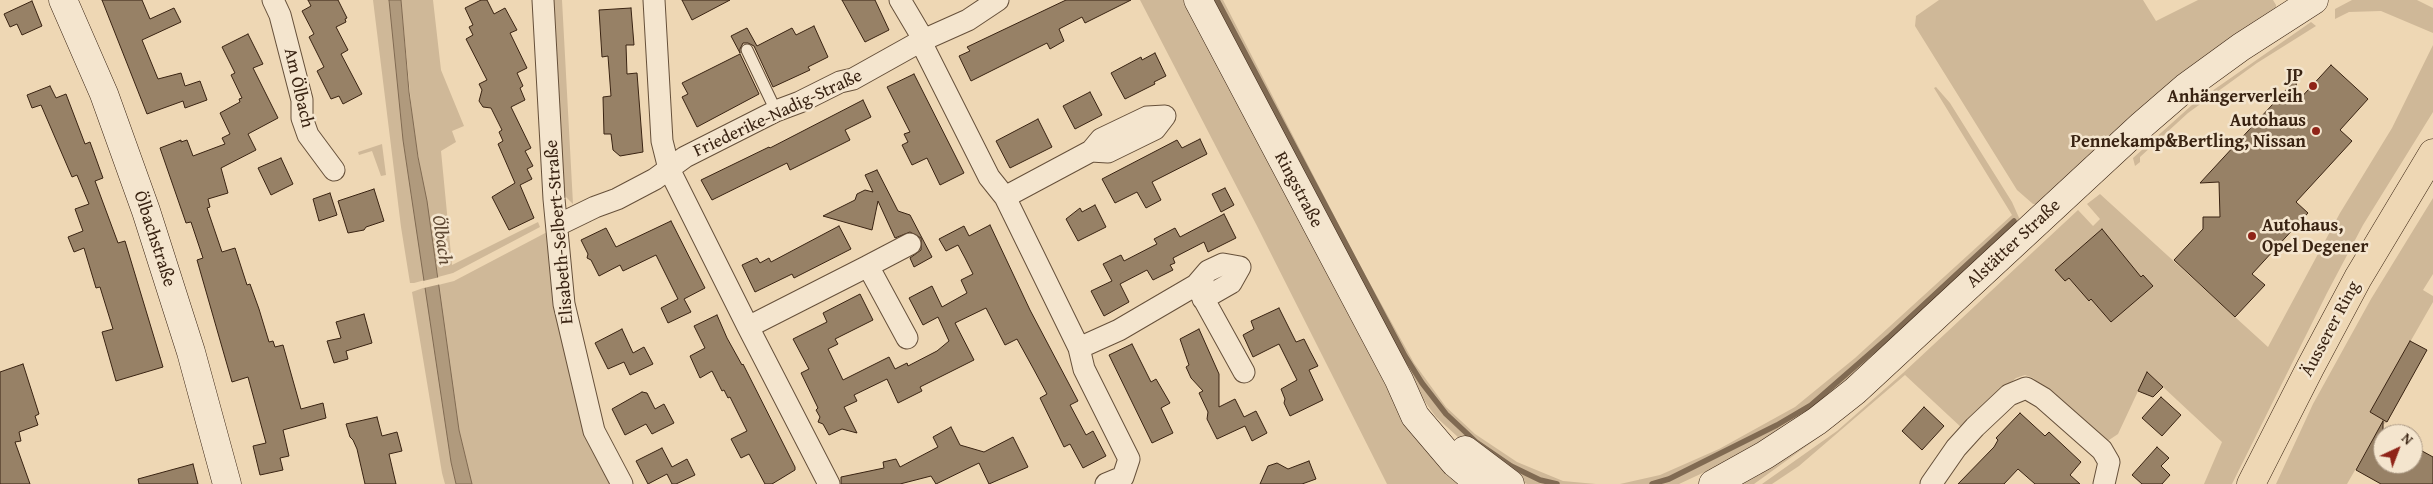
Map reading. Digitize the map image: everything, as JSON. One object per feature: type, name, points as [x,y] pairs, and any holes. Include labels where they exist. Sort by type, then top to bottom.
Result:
[{"type":"main road","name":"Ölbachstraße","points":[[63,0],[104,94],[146,211],[191,352],[227,484]]},
{"type":"main road","name":"Ringstraße","points":[[1198,0],[1399,380],[1415,416],[1455,463],[1480,484]]},
{"type":"main road","name":"Alstätter Straße","points":[[1713,484],[1817,421],[1855,391],[2179,93],[2241,47],[2314,0]]},
{"type":"main road","name":"Äusserer Ring","points":[[2251,484],[2358,278],[2433,153]]},
{"type":"main road","name":"Ringstraße","points":[[1399,380],[1445,434],[1510,484]]},
{"type":"street","name":"Am Ölbach","points":[[273,0],[280,15],[302,100],[302,118],[308,135],[334,170]]},
{"type":"street","name":"Elisabeth-Selbert-Straße","points":[[543,0],[554,199],[558,225],[564,304],[572,346],[594,431],[622,484]]},
{"type":"street","points":[[654,0],[662,141],[669,169],[829,484]]},
{"type":"street","points":[[900,0],[919,32],[989,177],[1005,197],[1079,348],[1084,369],[1129,459],[1123,477],[1106,484]]},
{"type":"street","name":"Friederike-Nadig-Straße","points":[[558,225],[595,207],[617,200],[656,179],[686,157],[776,111],[800,102],[840,82],[853,79],[922,41],[968,20],[998,0]]},
{"type":"street","points":[[1005,197],[1091,151]]},
{"type":"street","points":[[748,327],[910,244]]},
{"type":"street","points":[[868,266],[907,338]]},
{"type":"street","points":[[1079,348],[1199,292],[1244,372]]},
{"type":"street","points":[[1931,484],[1956,448],[1975,427],[2009,395],[2026,388],[2043,398],[2102,450],[2109,462],[2104,484]]},
{"type":"lane","points":[[747,50],[776,111]]},
{"type":"shaded area","points":[[373,0],[389,0],[391,11],[403,140],[425,280],[414,283],[410,283],[401,227]]},
{"type":"shaded area","points":[[389,0],[401,0],[409,92],[418,157],[427,201],[459,430],[472,484],[456,484],[451,462],[403,140]]},
{"type":"shaded area","points":[[401,0],[433,0],[441,70],[464,126],[452,131],[456,142],[441,151],[452,265],[538,222],[540,227],[453,273],[438,277],[413,124]]},
{"type":"shaded area","points":[[552,0],[562,0],[573,204],[564,195]]},
{"type":"shaded area","points":[[1140,0],[1183,0],[1409,430],[1417,440],[1470,484],[1387,484],[1256,224]]},
{"type":"shaded area","points":[[1210,0],[1223,0],[1357,260],[1414,363],[1446,407],[1475,434],[1517,462],[1563,481],[1596,484],[1527,484],[1508,475],[1469,447],[1436,417],[1412,384]]},
{"type":"shaded area","points":[[1939,0],[2143,0],[2156,21],[2198,0],[2273,0],[2276,9],[2041,204],[2033,204],[2017,190],[1915,26],[1916,16]]},
{"type":"shaded area","points":[[2352,0],[2417,0],[2433,8],[2433,33],[2381,11],[2349,12],[2335,19],[2335,9]]},
{"type":"shaded area","points":[[2311,22],[2316,26],[2257,63],[2188,113],[2140,157],[2140,162],[2135,166],[2133,158],[2192,105]]},
{"type":"shaded area","points":[[2433,45],[2433,112],[2363,225],[2232,484],[2204,484],[2222,442],[2147,372],[2118,434],[2109,440],[2100,439],[2033,378],[2025,375],[2016,378],[1973,416],[1963,429],[1905,375],[1799,466],[1772,484],[1762,484],[1837,431],[1903,373],[2078,210],[2093,226],[2100,219],[2087,204],[2100,194],[2268,347],[2340,213],[2392,128]]},
{"type":"shaded area","points":[[1936,87],[1950,103],[2012,202],[2020,220],[1821,406],[1724,463],[1679,484],[1620,484],[1660,475],[1719,449],[1795,407],[1855,358],[2012,215],[1934,88]]},
{"type":"shaded area","points":[[382,144],[386,175],[381,176],[372,151],[359,155],[358,152]]},
{"type":"shaded area","points":[[2433,198],[2433,274],[2423,290],[2433,296],[2433,302],[2370,412],[2387,422],[2384,424],[2373,424],[2373,439],[2347,484],[2276,484],[2313,404],[2371,299]]},
{"type":"shaded area","points":[[2071,209],[1899,369],[1829,430],[1754,484],[1739,484]]},
{"type":"shaded area","points":[[551,230],[615,484],[472,484],[459,430],[438,285],[454,281]]},
{"type":"shaded area","points":[[426,287],[451,462],[456,484],[445,484],[442,473],[412,292]]},
{"type":"pier","points":[[440,277],[441,284],[424,288],[423,281]]},
{"type":"building","points":[[102,0],[142,0],[150,19],[174,8],[181,22],[142,40],[158,79],[181,73],[185,86],[200,81],[207,100],[185,108],[183,101],[147,114]]},
{"type":"building","points":[[308,0],[338,0],[347,18],[345,19],[346,22],[336,27],[348,50],[341,54],[362,94],[343,104],[339,96],[331,99],[317,71],[324,67],[309,37],[314,34],[302,11],[311,6]]},
{"type":"building","points":[[481,0],[487,0],[494,14],[505,8],[517,30],[510,33],[527,68],[517,73],[523,86],[520,88],[525,100],[511,107],[531,148],[525,151],[533,166],[527,169],[532,179],[520,185],[534,218],[509,230],[492,197],[515,183],[498,144],[503,141],[499,132],[502,130],[491,108],[483,107],[479,101],[482,90],[479,84],[487,80],[466,39],[473,35],[469,27],[473,25],[465,8]]},
{"type":"building","points":[[682,0],[730,0],[692,20]]},
{"type":"building","points":[[842,0],[875,0],[889,30],[865,42]]},
{"type":"building","points":[[1066,0],[1131,0],[1085,23],[1082,17],[1059,29],[1064,41],[1050,49],[1047,43],[971,81],[959,56],[970,51],[967,47]]},
{"type":"building","points":[[32,1],[42,26],[22,35],[17,24],[10,27],[4,14]]},
{"type":"building","points":[[631,8],[634,45],[626,45],[627,74],[637,73],[643,152],[620,156],[613,150],[611,134],[604,134],[603,97],[611,96],[608,56],[602,57],[599,10]]},
{"type":"building","points":[[814,26],[828,57],[808,67],[810,70],[773,87],[754,46],[743,43],[740,53],[731,36],[747,28],[757,46],[792,28],[796,35]]},
{"type":"building","points":[[248,34],[263,64],[253,68],[278,118],[248,134],[256,150],[221,168],[228,193],[208,199],[210,207],[207,208],[222,252],[235,248],[247,285],[250,284],[269,342],[273,341],[275,347],[283,345],[301,409],[323,403],[326,418],[283,430],[289,456],[280,458],[283,470],[260,475],[253,446],[266,443],[248,377],[232,382],[197,260],[203,258],[191,222],[186,223],[160,148],[181,140],[181,142],[187,140],[193,156],[225,144],[222,138],[230,134],[220,113],[240,102],[239,99],[242,98],[231,75],[235,73],[222,47]]},
{"type":"building","points":[[1155,53],[1166,76],[1154,82],[1155,84],[1125,99],[1111,73],[1141,57],[1142,60]]},
{"type":"building","points":[[740,54],[759,94],[697,127],[682,97],[688,94],[682,83]]},
{"type":"building","points":[[2331,65],[2368,99],[2340,130],[2352,141],[2296,202],[2308,213],[2252,274],[2265,285],[2235,317],[2174,260],[2203,229],[2203,217],[2220,217],[2219,182],[2200,183],[2296,79],[2297,102]]},
{"type":"building","points":[[914,74],[964,173],[940,185],[927,158],[912,165],[902,145],[908,142],[904,134],[910,132],[887,87]]},
{"type":"building","points":[[50,86],[56,98],[66,94],[85,144],[90,142],[103,178],[95,181],[118,243],[125,241],[163,367],[116,381],[102,332],[113,329],[100,287],[96,288],[84,248],[74,252],[68,237],[83,231],[75,209],[89,204],[77,175],[72,177],[41,105],[32,108],[27,95]]},
{"type":"building","points":[[1090,92],[1102,115],[1075,129],[1063,106]]},
{"type":"building","points":[[863,100],[871,117],[845,130],[850,140],[790,170],[787,163],[712,200],[701,180],[770,148]]},
{"type":"building","points":[[1038,119],[1052,147],[1010,168],[996,141]]},
{"type":"building","points":[[1200,139],[1207,154],[1152,182],[1161,200],[1146,208],[1137,192],[1115,203],[1102,179],[1177,140],[1182,148]]},
{"type":"building","points":[[281,158],[293,184],[271,195],[258,168]]},
{"type":"building","points":[[877,170],[898,211],[910,215],[932,257],[914,267],[910,258],[921,250],[921,238],[910,232],[895,238],[878,201],[872,230],[823,216],[855,200],[857,194],[865,190],[873,192],[865,175]]},
{"type":"building","points":[[1225,188],[1234,205],[1221,212],[1212,194]]},
{"type":"building","points":[[374,189],[384,221],[366,227],[364,230],[348,233],[338,201]]},
{"type":"building","points":[[330,193],[337,215],[319,221],[313,199]]},
{"type":"building","points":[[1095,205],[1106,227],[1078,241],[1066,219],[1080,208],[1082,212]]},
{"type":"building","points":[[1224,214],[1236,238],[1208,252],[1204,242],[1173,258],[1175,263],[1170,265],[1173,270],[1153,280],[1147,270],[1120,284],[1129,302],[1104,316],[1091,291],[1112,281],[1103,264],[1121,255],[1124,261],[1157,244],[1154,239],[1175,228],[1180,237]]},
{"type":"building","points":[[671,221],[705,288],[684,299],[691,312],[668,323],[661,308],[678,299],[656,255],[623,271],[620,265],[599,276],[591,260],[587,258],[588,254],[581,240],[606,228],[616,247]]},
{"type":"building","points":[[990,225],[1030,310],[1078,401],[1070,405],[1086,435],[1093,431],[1106,456],[1083,468],[1070,444],[1064,447],[1040,398],[1047,394],[1017,339],[1005,345],[986,308],[955,323],[974,360],[920,387],[922,391],[898,403],[887,379],[854,395],[857,401],[844,407],[857,433],[842,429],[829,435],[823,424],[818,422],[820,417],[816,410],[818,408],[801,373],[809,369],[793,339],[827,322],[823,313],[860,294],[873,320],[835,339],[838,344],[828,349],[843,380],[889,357],[895,369],[907,363],[908,366],[937,351],[949,341],[938,317],[923,325],[909,298],[932,286],[942,307],[967,293],[961,280],[973,274],[965,258],[958,245],[946,251],[939,239],[964,226],[969,236]]},
{"type":"building","points":[[839,226],[851,249],[794,278],[792,274],[755,292],[742,265],[757,258],[760,263],[769,258],[771,262]]},
{"type":"building","points":[[2102,229],[2141,277],[2143,275],[2153,286],[2111,322],[2069,278],[2065,281],[2055,270]]},
{"type":"building","points":[[1279,308],[1296,342],[1304,339],[1318,366],[1309,370],[1323,400],[1290,416],[1284,403],[1285,399],[1281,389],[1297,380],[1279,344],[1253,357],[1243,335],[1254,329],[1251,321]]},
{"type":"building","points":[[364,314],[372,343],[346,351],[348,359],[334,363],[327,341],[341,338],[336,322]]},
{"type":"building","points":[[717,315],[727,338],[743,364],[795,467],[795,470],[772,484],[765,484],[749,454],[741,458],[731,439],[747,431],[730,397],[728,398],[724,390],[722,391],[712,371],[700,378],[690,356],[705,348],[694,326]]},
{"type":"building","points":[[622,329],[633,353],[644,347],[653,364],[630,375],[624,362],[608,369],[595,343]]},
{"type":"building","points":[[1199,329],[1219,374],[1219,407],[1235,399],[1244,417],[1256,411],[1267,433],[1252,441],[1245,426],[1217,439],[1207,419],[1208,412],[1199,393],[1203,391],[1191,378],[1186,367],[1189,365],[1180,339]]},
{"type":"building","points":[[2410,341],[2427,350],[2387,422],[2370,412]]},
{"type":"building","points":[[1132,344],[1151,382],[1156,379],[1170,403],[1161,408],[1173,433],[1152,443],[1109,355]]},
{"type":"building","points":[[23,364],[39,414],[35,416],[38,425],[19,432],[21,441],[15,442],[30,484],[0,484],[0,372]]},
{"type":"building","points":[[2147,372],[2163,387],[2153,397],[2138,391]]},
{"type":"building","points":[[642,392],[647,393],[655,409],[664,404],[674,423],[652,434],[646,424],[625,435],[612,409]]},
{"type":"building","points":[[2161,397],[2181,415],[2162,436],[2142,418]]},
{"type":"building","points":[[1924,407],[1944,426],[1922,450],[1902,431]]},
{"type":"building","points":[[2020,413],[2045,436],[2049,432],[2081,462],[2070,475],[2080,484],[2035,484],[2018,469],[2004,484],[1958,484],[1994,447],[1998,440],[1996,438]]},
{"type":"building","points":[[377,417],[382,436],[397,432],[402,451],[389,454],[396,484],[365,484],[357,449],[350,437],[346,424]]},
{"type":"building","points":[[951,427],[960,445],[984,452],[1013,437],[1028,467],[989,484],[979,463],[936,484],[931,476],[900,484],[841,484],[841,477],[884,468],[883,462],[896,459],[900,467],[938,447],[933,437]]},
{"type":"building","points":[[2373,439],[2373,474],[2423,474],[2423,452],[2433,457],[2433,484],[2381,484],[2356,470]]},
{"type":"building","points":[[2157,447],[2169,458],[2161,466],[2170,475],[2162,484],[2142,484],[2132,475]]},
{"type":"building","points":[[662,448],[672,467],[687,459],[695,475],[672,484],[667,474],[648,484],[636,461]]},
{"type":"building","points":[[1309,461],[1316,479],[1302,484],[1260,484],[1268,466],[1277,463],[1288,469]]},
{"type":"building","points":[[193,464],[198,484],[139,484],[138,479]]},
{"type":"waterway","points":[[1217,0],[1405,356],[1422,383],[1446,414],[1476,442],[1511,466],[1540,480],[1557,484]]},
{"type":"waterway","points":[[1652,484],[1669,479],[1777,425],[1811,405],[1890,336],[2014,221]]},
{"type":"place","name":"JP Anhängerverleih","points":[[2313,86]]},
{"type":"place","name":"Autohaus Pennekamp&Bertling, Nissan","points":[[2316,131]]},
{"type":"place","name":"Autohaus, Opel Degener","points":[[2252,236]]},
{"type":"water label","name":"Ölbach","points":[[441,240]]}]
